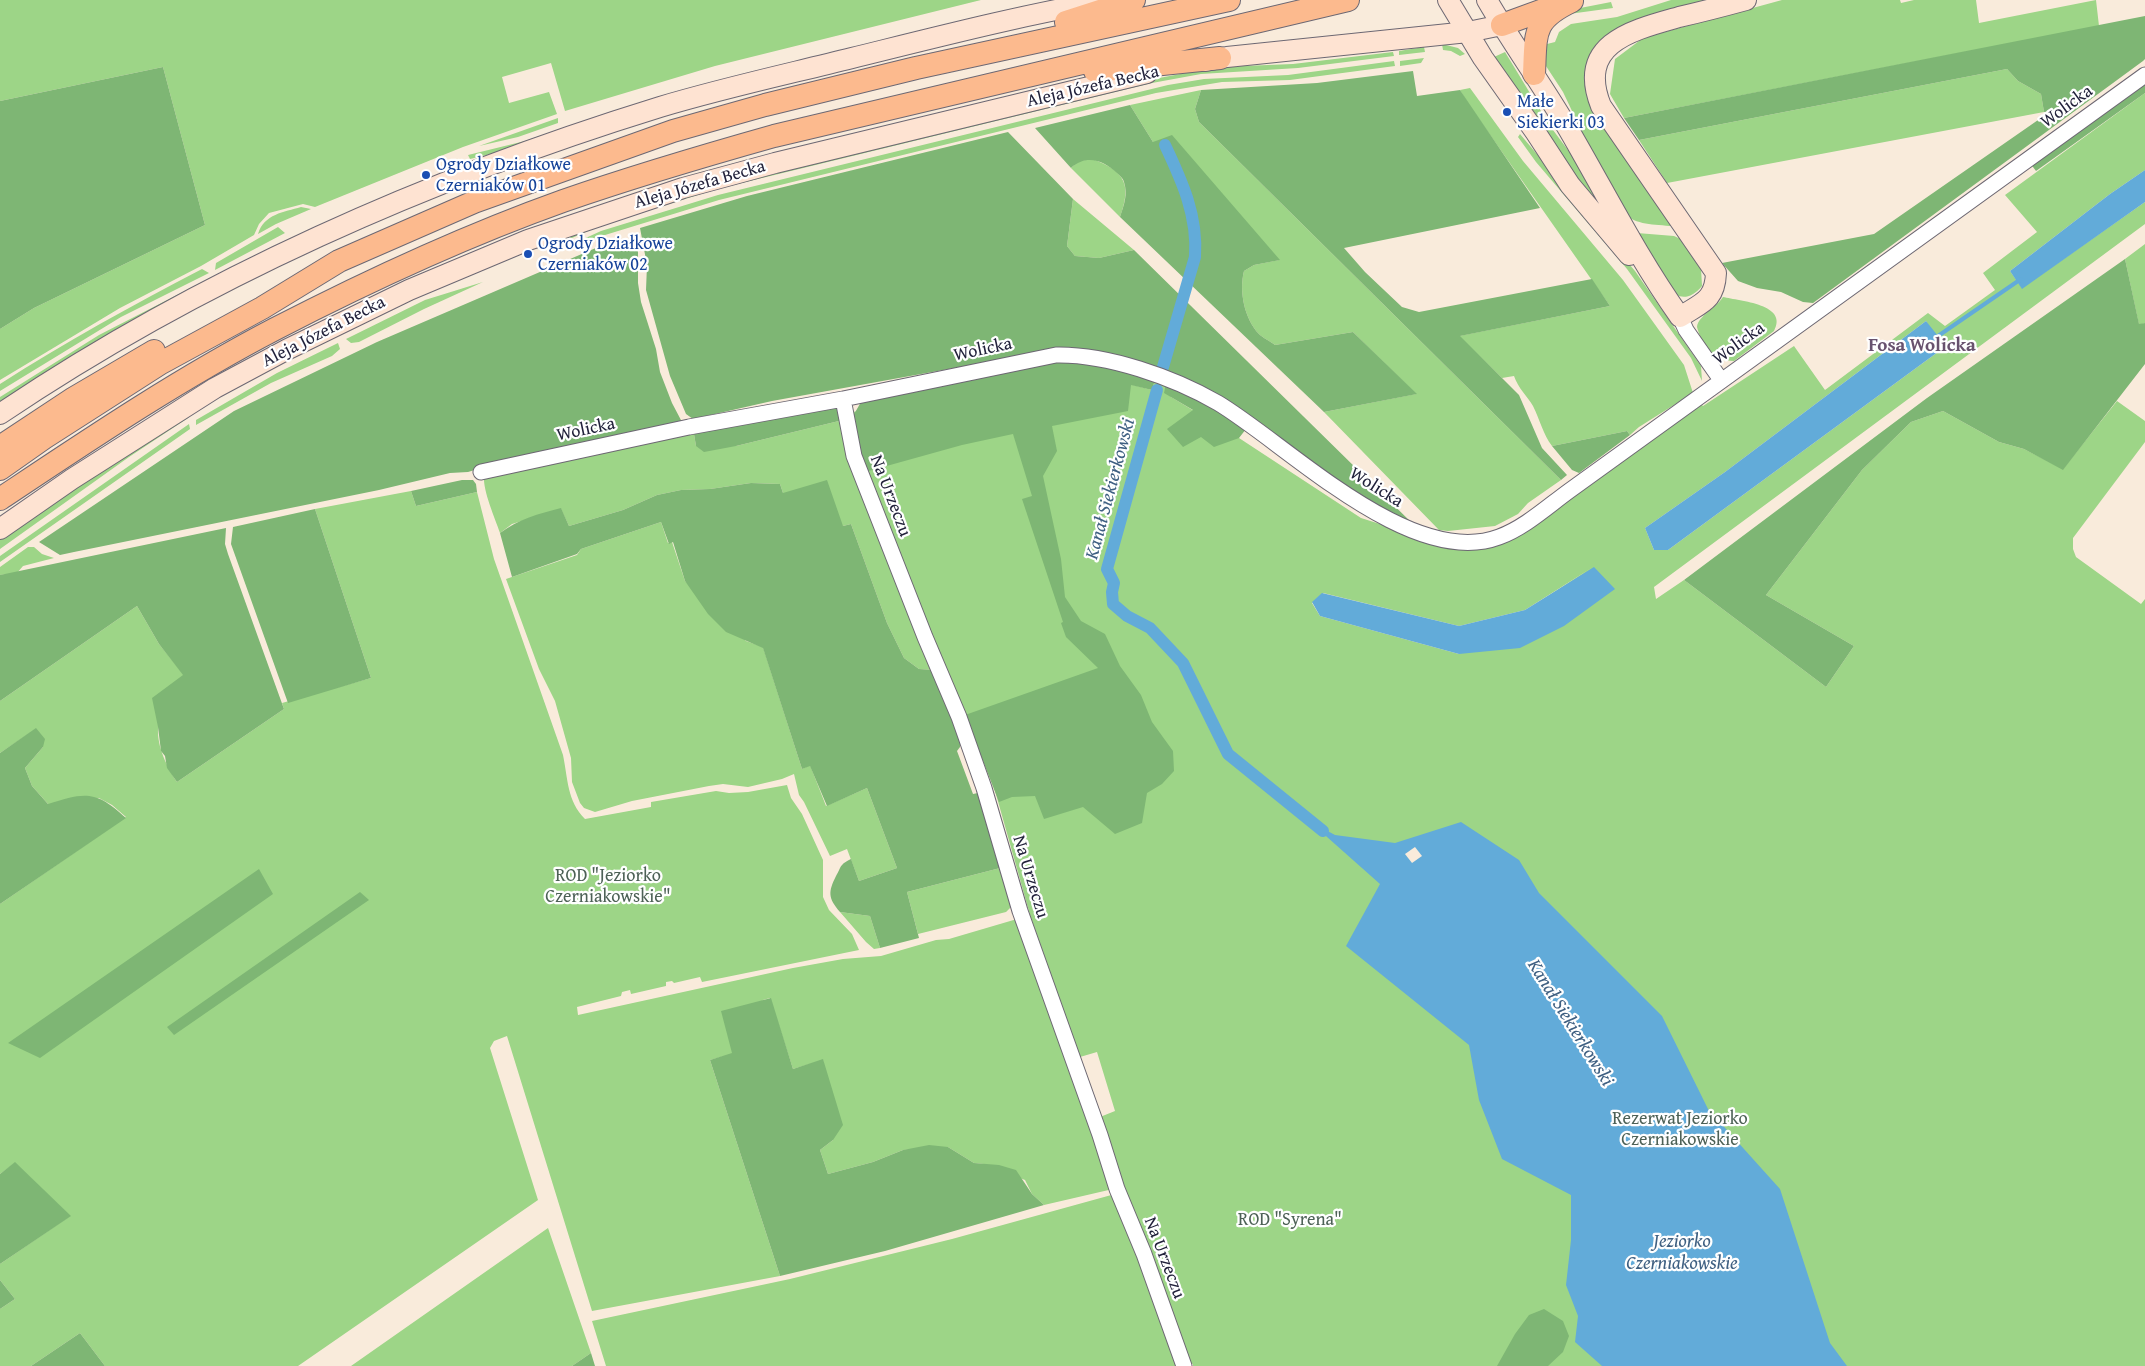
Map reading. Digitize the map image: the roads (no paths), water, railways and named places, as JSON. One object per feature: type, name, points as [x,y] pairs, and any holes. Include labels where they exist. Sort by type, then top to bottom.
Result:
[{"type":"main road","points":[[0,414],[96,354],[175,309],[297,246],[446,182],[523,153],[661,107],[1011,19],[1109,0]]},
{"type":"main road","points":[[974,56],[1043,29],[1134,0]]},
{"type":"main road","points":[[0,435],[74,398],[254,295],[339,261],[474,202],[673,132],[765,105],[974,56],[1229,0]]},
{"type":"main road","name":"Aleja Józefa Becka","points":[[0,499],[125,416],[203,369],[275,329],[393,271],[562,202],[679,163],[774,136],[1348,0]]},
{"type":"main road","points":[[1448,0],[1483,58],[1570,185],[1621,247],[1653,279]]},
{"type":"main road","points":[[1487,0],[1596,176],[1653,279],[1680,317],[1711,297],[1716,286],[1716,273],[1601,106],[1596,90],[1596,73],[1599,61],[1612,43],[1636,29],[1746,0]]},
{"type":"main road","points":[[1502,25],[1573,0]]},
{"type":"main road","points":[[1534,74],[1536,38],[1543,19],[1552,10],[1573,0]]},
{"type":"main road","name":"Aleja Józefa Becka","points":[[0,529],[72,479],[215,388],[286,350],[409,290],[528,240],[683,188],[775,163],[1145,74],[1220,58],[1468,32],[1502,25]]},
{"type":"main road","points":[[1005,81],[1220,58]]},
{"type":"main road","points":[[0,469],[44,438],[161,363],[262,308],[339,261]]},
{"type":"main road","points":[[0,447],[74,398]]},
{"type":"main road","points":[[0,505],[32,478]]},
{"type":"street","name":"Wolicka","points":[[481,472],[689,427],[843,399],[1056,355],[1073,355],[1103,360],[1149,373],[1218,403],[1298,461],[1375,512],[1404,528],[1457,542],[1499,537],[1519,527],[2145,75]]},
{"type":"street","points":[[1680,317],[1686,330],[1721,380]]},
{"type":"street","name":"Na Urzeczu","points":[[843,399],[854,456],[925,637],[959,716],[984,788],[1020,911],[1100,1135],[1117,1189],[1144,1254],[1184,1366]]},
{"type":"water","points":[[2145,170],[2145,202],[2022,289],[2010,271],[2110,194]]},
{"type":"water","points":[[1926,321],[1938,336],[1942,349],[1668,550],[1654,550],[1645,528],[1725,472]]},
{"type":"water","points":[[1594,567],[1615,589],[1564,626],[1520,648],[1459,654],[1320,616],[1312,602],[1322,593],[1459,626],[1525,610]]},
{"type":"water","name":"Jeziorko Czerniakowskie","points":[[1309,821],[1335,835],[1395,843],[1461,822],[1519,860],[1539,893],[1662,1016],[1708,1109],[1780,1189],[1830,1343],[1847,1366],[1602,1366],[1575,1342],[1578,1316],[1566,1285],[1571,1240],[1571,1195],[1502,1159],[1479,1100],[1469,1045],[1346,946],[1380,884]]},
{"type":"waterway","name":"Kanał Siekierkowski","points":[[1163,367],[1195,257],[1194,227],[1188,199],[1165,145]]},
{"type":"waterway","points":[[1938,336],[2021,279]]},
{"type":"waterway","name":"Kanał Siekierkowski","points":[[1157,390],[1107,569],[1114,583],[1112,592],[1113,604],[1127,616],[1150,628],[1183,663],[1228,754],[1323,831]]},
{"type":"place","name":"Małe Siekierki 03","points":[[1507,112]]},
{"type":"place","name":"Ogrody Działkowe Czerniaków 01","points":[[426,175]]},
{"type":"place","name":"Ogrody Działkowe Czerniaków 02","points":[[528,254]]},
{"type":"district","name":"Fosa Wolicka","points":[[1922,346]]},
{"type":"park label","name":"ROD \"Jeziorko Czerniakowskie\"","points":[[608,886]]},
{"type":"park label","name":"Rezerwat Jeziorko Czerniakowskie","points":[[1680,1129]]},
{"type":"park label","name":"ROD \"Syrena\"","points":[[1290,1220]]}]
